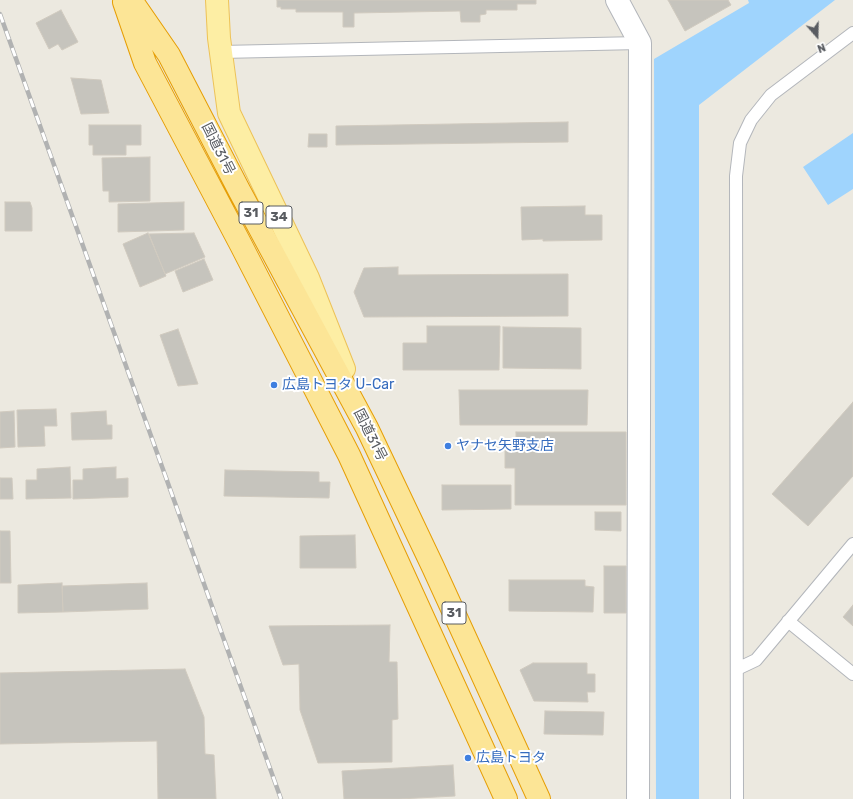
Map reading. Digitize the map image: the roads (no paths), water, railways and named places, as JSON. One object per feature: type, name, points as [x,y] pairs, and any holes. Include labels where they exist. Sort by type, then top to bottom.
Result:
[{"type":"highway","name":"国道31号","points":[[123,0],[145,63],[349,455],[506,799]]},
{"type":"highway","name":"国道31号","points":[[131,0],[169,56],[238,190],[367,428],[539,799]]},
{"type":"main road","name":"34","points":[[217,0],[221,52],[229,113],[308,278],[367,428]]},
{"type":"street","points":[[617,0],[640,43],[638,799]]},
{"type":"lane","points":[[737,799],[736,176],[740,143],[751,120],[771,95],[853,33]]},
{"type":"lane","points":[[221,52],[640,43]]},
{"type":"lane","points":[[737,669],[756,660],[853,544]]},
{"type":"lane","points":[[788,621],[853,674]]},
{"type":"water","points":[[748,0],[835,0],[699,105],[699,799],[656,799],[654,59],[749,3]]},
{"type":"water","points":[[853,133],[853,189],[828,205],[803,167]]},
{"type":"railway","points":[[0,14],[281,799]]},
{"type":"place","name":"広島トヨタ U-Car","points":[[274,385]]},
{"type":"place","name":"ヤナセ矢野支店","points":[[448,446]]},
{"type":"place","name":"広島トヨタ","points":[[468,758]]}]
